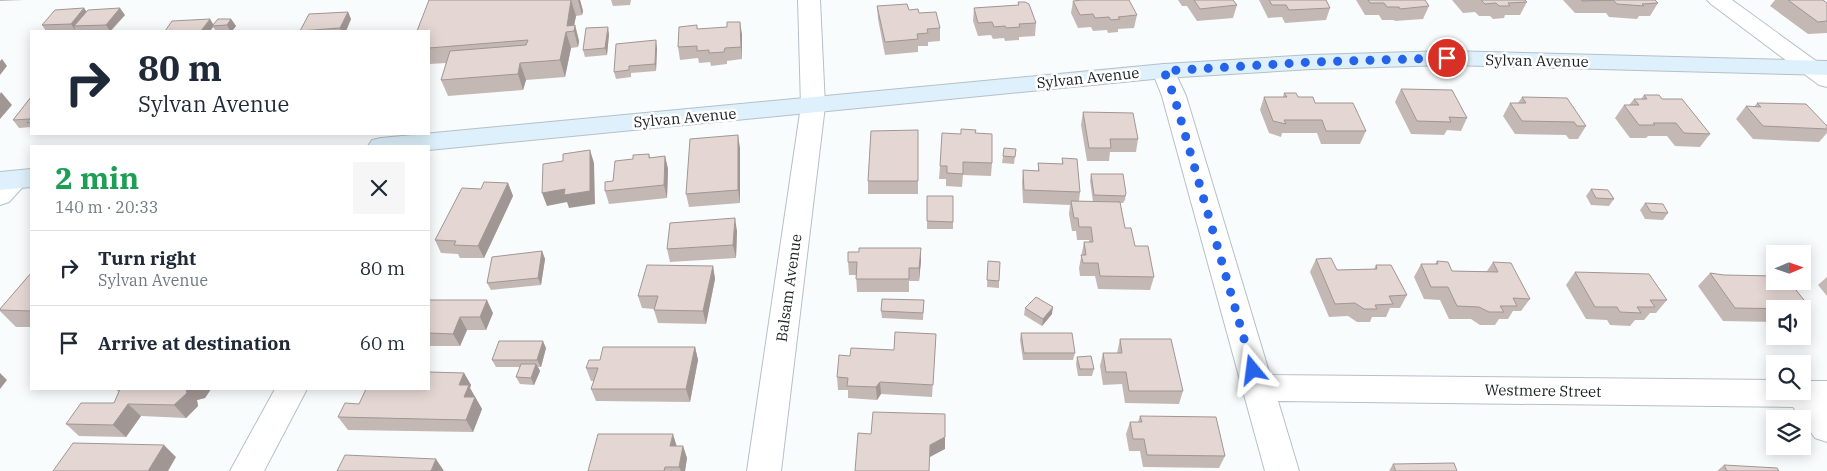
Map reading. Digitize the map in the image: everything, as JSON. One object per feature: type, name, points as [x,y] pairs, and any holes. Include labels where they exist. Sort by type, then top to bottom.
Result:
[{"type":"street","name":"Balsam Avenue","points":[[764,471],[813,106],[809,0]]},
{"type":"street","points":[[1718,0],[1821,72]]},
{"type":"street","name":"Sylvan Avenue","points":[[402,145],[1164,71],[1312,62],[1447,58],[1821,72]]},
{"type":"street","points":[[1164,71],[1174,96],[1282,471]]},
{"type":"street","name":"Westmere Street","points":[[1259,388],[1814,394]]},
{"type":"street","points":[[247,471],[290,390]]},
{"type":"street","points":[[1814,394],[1827,428]]},
{"type":"building","points":[[429,0],[571,0],[567,26],[575,25],[574,31],[566,32],[560,60],[520,63],[518,74],[441,80],[450,51],[526,45],[528,40],[430,48],[430,30],[417,30]]},
{"type":"building","points":[[1129,0],[1137,15],[1118,17],[1120,19],[1111,20],[1109,17],[1095,18],[1093,14],[1080,15],[1073,1]]},
{"type":"building","points":[[1194,0],[1233,0],[1237,5],[1200,9]]},
{"type":"building","points":[[1269,0],[1326,0],[1330,8],[1289,10],[1286,5],[1272,5]]},
{"type":"building","points":[[1368,0],[1425,0],[1429,6],[1400,9],[1399,7],[1387,7],[1384,3],[1370,3]]},
{"type":"building","points":[[1481,0],[1525,0],[1527,2],[1508,3],[1510,6],[1499,6],[1496,3],[1485,4]]},
{"type":"building","points":[[1581,0],[1613,0],[1582,1]]},
{"type":"building","points":[[1613,0],[1655,0],[1658,3],[1642,4],[1644,6],[1617,4]]},
{"type":"building","points":[[1788,0],[1823,0],[1827,3],[1827,21],[1818,22]]},
{"type":"building","points":[[1018,2],[1029,4],[1036,23],[1019,24],[1020,27],[1006,28],[1005,26],[994,27],[992,22],[978,23],[974,8],[1019,5]]},
{"type":"building","points":[[907,4],[909,10],[918,9],[919,13],[936,12],[940,28],[927,29],[928,33],[917,34],[918,39],[885,42],[877,6]]},
{"type":"building","points":[[84,8],[71,24],[42,25],[55,10]]},
{"type":"building","points":[[120,8],[106,25],[74,26],[88,10]]},
{"type":"building","points":[[348,12],[340,28],[301,30],[309,14]]},
{"type":"building","points":[[210,19],[202,30],[166,30],[172,21]]},
{"type":"building","points":[[218,19],[231,19],[227,25],[212,26]]},
{"type":"building","points":[[727,22],[740,22],[741,47],[725,48],[724,52],[709,53],[709,50],[697,51],[697,46],[678,47],[679,27],[697,25],[697,29],[727,27]]},
{"type":"building","points":[[608,27],[605,48],[583,50],[586,28]]},
{"type":"building","points":[[656,40],[655,64],[629,66],[629,70],[614,72],[616,44]]},
{"type":"building","points":[[1401,89],[1452,90],[1467,118],[1449,117],[1451,122],[1417,121]]},
{"type":"building","points":[[1284,93],[1296,93],[1298,97],[1313,97],[1315,103],[1353,103],[1366,131],[1326,131],[1322,120],[1284,120],[1286,124],[1273,121],[1264,97],[1287,97]]},
{"type":"building","points":[[1644,95],[1659,95],[1662,99],[1682,99],[1710,134],[1684,133],[1676,123],[1639,125],[1624,105],[1639,105],[1634,99],[1647,99]]},
{"type":"building","points":[[1522,97],[1567,98],[1586,126],[1577,126],[1574,122],[1522,121],[1510,103],[1526,103]]},
{"type":"building","points":[[30,98],[30,119],[13,120]]},
{"type":"building","points":[[1757,103],[1806,104],[1827,126],[1827,129],[1763,126],[1746,106],[1761,107]]},
{"type":"building","points":[[1083,112],[1133,113],[1138,139],[1110,139],[1111,148],[1089,148]]},
{"type":"building","points":[[961,129],[976,130],[975,133],[992,134],[992,163],[963,162],[963,174],[947,173],[947,166],[940,166],[942,133],[961,134]]},
{"type":"building","points":[[918,130],[918,181],[868,181],[871,131]]},
{"type":"building","points":[[738,135],[738,190],[686,194],[690,139]]},
{"type":"building","points":[[1004,148],[1016,149],[1015,157],[1003,156]]},
{"type":"building","points":[[590,150],[590,191],[564,195],[565,189],[542,193],[543,164],[563,161],[563,154]]},
{"type":"building","points":[[649,154],[649,158],[665,156],[664,185],[605,191],[605,182],[613,181],[615,161],[633,159],[633,155]]},
{"type":"building","points":[[1062,158],[1077,159],[1080,192],[1024,190],[1023,170],[1039,171],[1038,163],[1063,164]]},
{"type":"building","points":[[1091,174],[1123,174],[1125,196],[1094,195]]},
{"type":"building","points":[[484,182],[508,183],[478,246],[454,245],[456,241],[435,240],[462,188],[481,189]]},
{"type":"building","points":[[1591,189],[1608,190],[1614,199],[1596,198]]},
{"type":"building","points":[[927,196],[953,196],[953,222],[927,221]]},
{"type":"building","points":[[1071,201],[1120,202],[1125,228],[1131,228],[1135,246],[1148,246],[1154,277],[1100,276],[1098,263],[1083,263],[1081,255],[1086,255],[1084,242],[1093,242],[1091,227],[1079,227],[1078,218],[1074,218]]},
{"type":"building","points":[[1645,203],[1663,204],[1668,213],[1651,212]]},
{"type":"building","points":[[735,218],[733,245],[667,249],[670,223]]},
{"type":"building","points":[[859,248],[921,248],[919,268],[909,268],[909,279],[856,279],[857,262],[848,262],[848,252],[859,252]]},
{"type":"building","points":[[542,251],[538,278],[487,283],[492,257]]},
{"type":"building","points":[[1331,258],[1337,270],[1377,269],[1376,265],[1391,265],[1407,295],[1389,296],[1393,304],[1375,305],[1377,309],[1364,309],[1355,303],[1335,304],[1316,259]]},
{"type":"building","points":[[988,261],[1000,262],[999,281],[987,280]]},
{"type":"building","points":[[1437,261],[1448,262],[1452,271],[1498,272],[1493,262],[1511,263],[1530,299],[1513,298],[1517,306],[1500,306],[1504,312],[1489,312],[1479,307],[1457,306],[1448,287],[1431,287],[1421,264],[1438,264]]},
{"type":"building","points":[[647,265],[713,266],[703,311],[654,310],[658,296],[638,296]]},
{"type":"building","points":[[1575,272],[1649,274],[1667,300],[1650,300],[1655,307],[1637,307],[1641,313],[1620,312],[1617,307],[1595,307]]},
{"type":"building","points":[[1710,273],[1766,276],[1766,290],[1796,290],[1804,300],[1766,300],[1766,309],[1735,308]]},
{"type":"building","points":[[30,274],[30,311],[0,309]]},
{"type":"building","points":[[1036,297],[1053,307],[1043,319],[1025,308]]},
{"type":"building","points":[[882,299],[924,300],[923,313],[881,311]]},
{"type":"building","points":[[430,300],[487,300],[480,317],[460,317],[453,334],[430,333]]},
{"type":"building","points":[[895,332],[936,334],[933,385],[880,382],[876,387],[847,386],[848,378],[837,377],[839,355],[850,356],[851,348],[894,350]]},
{"type":"building","points":[[1021,333],[1072,333],[1075,353],[1024,353]]},
{"type":"building","points":[[1120,339],[1171,339],[1183,391],[1129,391],[1126,372],[1106,372],[1103,353],[1122,353]]},
{"type":"building","points":[[499,341],[543,341],[537,360],[492,360]]},
{"type":"building","points":[[603,347],[695,347],[686,389],[591,389],[598,368],[586,368],[589,360],[600,360]]},
{"type":"building","points":[[1091,356],[1094,369],[1080,369],[1077,357]]},
{"type":"building","points":[[521,364],[536,364],[531,378],[516,377]]},
{"type":"building","points":[[430,372],[464,373],[459,385],[469,385],[464,397],[475,397],[466,420],[338,417],[345,403],[359,404],[366,390],[430,390]]},
{"type":"building","points":[[120,390],[186,390],[187,393],[174,405],[128,404],[113,425],[66,424],[81,403],[114,403]]},
{"type":"building","points":[[873,412],[945,414],[945,437],[930,445],[929,471],[855,471],[858,433],[871,434]]},
{"type":"building","points":[[1140,416],[1216,417],[1225,456],[1147,455],[1144,439],[1133,439],[1130,422],[1142,422]]},
{"type":"building","points":[[598,434],[673,434],[670,446],[683,446],[679,467],[665,467],[664,471],[588,471]]},
{"type":"building","points":[[73,443],[164,445],[148,471],[53,471]]},
{"type":"building","points":[[345,455],[436,459],[431,471],[337,471]]},
{"type":"building","points":[[1454,463],[1457,471],[1396,471],[1393,464]]},
{"type":"building","points":[[1724,465],[1777,468],[1779,471],[1727,471]]},
{"type":"route","points":[[1253,370],[1174,96],[1164,71],[1312,62],[1447,58]]}]
